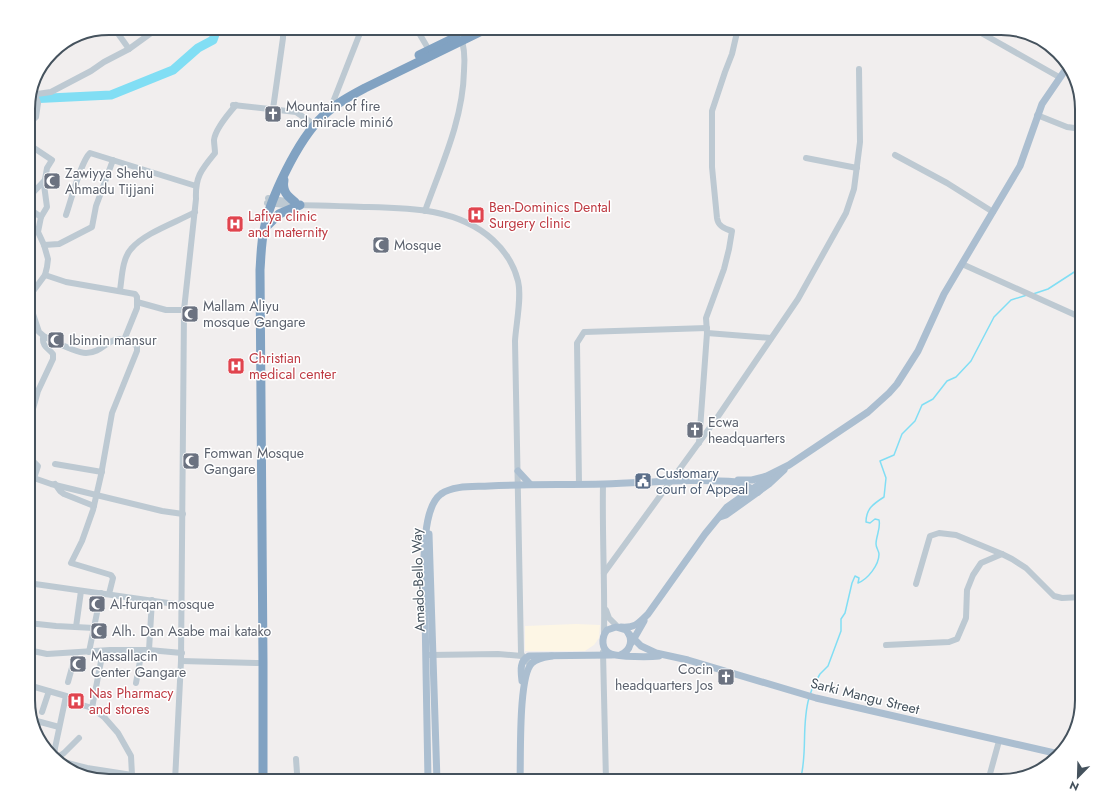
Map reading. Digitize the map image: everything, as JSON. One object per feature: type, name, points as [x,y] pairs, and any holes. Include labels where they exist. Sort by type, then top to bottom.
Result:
[{"type":"highway","points":[[258,774],[255,276],[258,236],[270,201],[291,151],[313,124],[350,96],[466,35]]},
{"type":"highway","points":[[263,774],[260,270],[264,229],[270,201],[321,111],[364,82],[429,50],[470,35]]},
{"type":"highway","points":[[264,229],[279,214],[297,204],[287,196],[284,191],[284,183],[287,172]]},
{"type":"main road","points":[[603,639],[607,652],[617,655],[626,652],[631,639],[648,614],[705,534],[720,517],[727,506],[778,476],[789,466],[868,412],[897,384],[912,361],[944,294],[1020,166],[1037,116],[1064,71]]},
{"type":"main road","points":[[429,520],[434,503],[440,495],[445,492],[466,487],[518,484],[603,484],[752,480],[767,476],[789,466]]},
{"type":"main road","points":[[518,471],[530,484]]},
{"type":"main road","points":[[755,490],[778,471]]},
{"type":"main road","points":[[724,481],[741,483],[755,490]]},
{"type":"main road","name":"Amado-Bello Way","points":[[428,774],[424,557],[429,520]]},
{"type":"main road","name":"Amado-Bello Way","points":[[429,520],[437,774]]},
{"type":"main road","points":[[583,655],[594,650],[611,628],[628,628],[636,626],[648,614]]},
{"type":"main road","points":[[620,627],[626,630],[631,639],[648,650],[667,656]]},
{"type":"main road","points":[[520,774],[523,693],[521,669],[523,658],[534,655],[667,656]]},
{"type":"main road","points":[[523,693],[526,675],[531,664],[536,660],[552,656]]},
{"type":"main road","name":"Sarki Mangu Street","points":[[667,656],[688,660],[816,698],[1052,753]]},
{"type":"street","points":[[119,35],[129,49]]},
{"type":"street","points":[[36,95],[51,92],[92,72],[104,62],[129,49],[148,35]]},
{"type":"street","points":[[273,109],[283,35]]},
{"type":"street","points":[[333,102],[359,35]]},
{"type":"street","points":[[420,35],[429,50]]},
{"type":"street","points":[[699,443],[707,330],[706,318],[724,269],[732,231],[724,229],[718,223],[717,218],[712,168],[712,111],[732,54],[736,35]]},
{"type":"street","points":[[986,35],[1059,78]]},
{"type":"street","points":[[425,211],[457,122],[460,109],[464,78],[464,51],[462,38]]},
{"type":"street","points":[[604,573],[669,482],[699,443],[798,300],[846,213],[854,189],[860,142],[859,69]]},
{"type":"street","points":[[35,118],[38,103],[36,99]]},
{"type":"street","points":[[175,774],[182,662],[184,310],[195,212],[196,186],[200,174],[215,153],[214,141],[217,132],[234,105],[296,112],[313,124]]},
{"type":"street","points":[[1037,116],[1067,128],[1075,129]]},
{"type":"street","points":[[35,149],[52,160],[47,168],[43,184],[46,207],[41,217],[38,232],[48,259],[45,275],[35,290]]},
{"type":"street","points":[[66,215],[87,156],[90,153],[196,186]]},
{"type":"street","points":[[896,155],[947,183],[992,212]]},
{"type":"street","points":[[806,158],[857,168]]},
{"type":"street","points":[[44,245],[59,244],[92,227],[96,206],[113,160]]},
{"type":"street","points":[[35,191],[43,184]]},
{"type":"street","points":[[270,201],[312,205],[395,208],[425,211],[458,218],[479,229],[495,241],[506,253],[516,274],[520,290],[515,341],[523,658]]},
{"type":"street","points":[[120,290],[126,260],[130,249],[150,234],[195,212]]},
{"type":"street","points":[[35,213],[41,217]]},
{"type":"street","points":[[962,264],[1075,315]]},
{"type":"street","points":[[45,275],[66,282],[120,290],[135,294],[138,297],[137,308],[124,340]]},
{"type":"street","points":[[137,302],[166,310],[184,310]]},
{"type":"street","points":[[35,320],[39,332],[46,337],[84,354],[94,353],[114,339],[124,340],[137,346],[137,351],[112,413],[102,472],[94,506],[82,541],[71,563],[111,575],[113,578],[109,594]]},
{"type":"street","points":[[579,484],[577,343],[584,332],[707,330],[771,338]]},
{"type":"street","points":[[35,402],[38,391],[53,359],[53,354],[43,342],[43,338],[46,337]]},
{"type":"street","points":[[55,464],[102,472]]},
{"type":"street","points":[[35,478],[162,511],[183,514]]},
{"type":"street","points":[[55,484],[64,494],[94,506]]},
{"type":"street","points":[[603,484],[605,606],[603,655],[606,774]]},
{"type":"street","points":[[916,584],[930,536],[939,533],[956,535],[1002,554],[1026,568],[1054,596],[1062,598],[1075,597]]},
{"type":"street","points":[[886,645],[949,642],[957,639],[966,618],[967,590],[973,576],[981,563],[1002,554]]},
{"type":"street","points":[[35,584],[182,605]]},
{"type":"street","points":[[76,627],[81,591]]},
{"type":"street","points":[[89,652],[101,593]]},
{"type":"street","points":[[149,650],[152,600]]},
{"type":"street","points":[[605,606],[609,618],[620,627]]},
{"type":"street","points":[[35,624],[94,628]]},
{"type":"street","points":[[136,683],[142,650]]},
{"type":"street","points":[[35,651],[47,654],[149,650],[182,653]]},
{"type":"street","points":[[92,708],[103,651]]},
{"type":"street","points":[[68,682],[76,653]]},
{"type":"street","points":[[426,655],[498,654],[523,658],[531,664]]},
{"type":"street","points":[[182,662],[258,663]]},
{"type":"street","points":[[35,687],[66,696],[79,704],[92,708],[104,717],[118,733],[131,756],[131,774]]},
{"type":"street","points":[[42,712],[49,691]]},
{"type":"street","points":[[56,752],[66,696]]},
{"type":"street","points":[[39,722],[60,727]]},
{"type":"street","points":[[60,756],[79,738]]},
{"type":"street","points":[[990,774],[999,741]]},
{"type":"street","points":[[296,759],[297,774]]},
{"type":"street","points":[[71,764],[113,774]]},
{"type":"shaded area","points":[[576,624],[600,625],[599,638],[594,645],[585,651],[525,651],[525,626]]},
{"type":"waterway","points":[[36,99],[111,95],[173,70],[198,48],[213,40],[215,35]]},
{"type":"waterway","points":[[1033,294],[1048,289],[1075,272]]},
{"type":"waterway","points":[[810,695],[820,674],[828,666],[841,631],[841,619],[845,613],[855,576],[859,578],[858,583],[862,581],[875,567],[879,558],[879,553],[876,547],[879,520],[875,519],[870,523],[866,522],[866,517],[871,507],[884,497],[886,478],[880,461],[894,455],[902,434],[915,421],[922,405],[933,399],[947,381],[956,377],[971,361],[994,317],[1011,300],[1027,295]]},
{"type":"waterway","points":[[801,774],[804,760],[805,719],[809,698]]},
{"type":"place","name":"Mountain of fire and miracle mini6","points":[[273,114]]},
{"type":"place","name":"Zawiyya Shehu Ahmadu Tijjani","points":[[52,181]]},
{"type":"place","name":"Ben-Dominics Dental Surgery clinic","points":[[476,215]]},
{"type":"place","name":"Lafiya clinic and maternity","points":[[235,224]]},
{"type":"place","name":"Mosque","points":[[381,245]]},
{"type":"place","name":"Mallam Aliyu mosque Gangare","points":[[190,314]]},
{"type":"place","name":"Ibinnin mansur","points":[[56,340]]},
{"type":"place","name":"Christian medical center","points":[[236,366]]},
{"type":"place","name":"Ecwa headquarters","points":[[695,430]]},
{"type":"place","name":"Fomwan Mosque Gangare","points":[[191,461]]},
{"type":"place","name":"Customary court of Appeal","points":[[643,481]]},
{"type":"place","name":"Al-furqan mosque","points":[[97,604]]},
{"type":"place","name":"Alh. Dan Asabe mai katako","points":[[99,631]]},
{"type":"place","name":"Massallacin Center Gangare","points":[[78,664]]},
{"type":"place","name":"Cocin headquarters Jos","points":[[726,677]]},
{"type":"place","name":"Nas Pharmacy and stores","points":[[76,701]]}]
